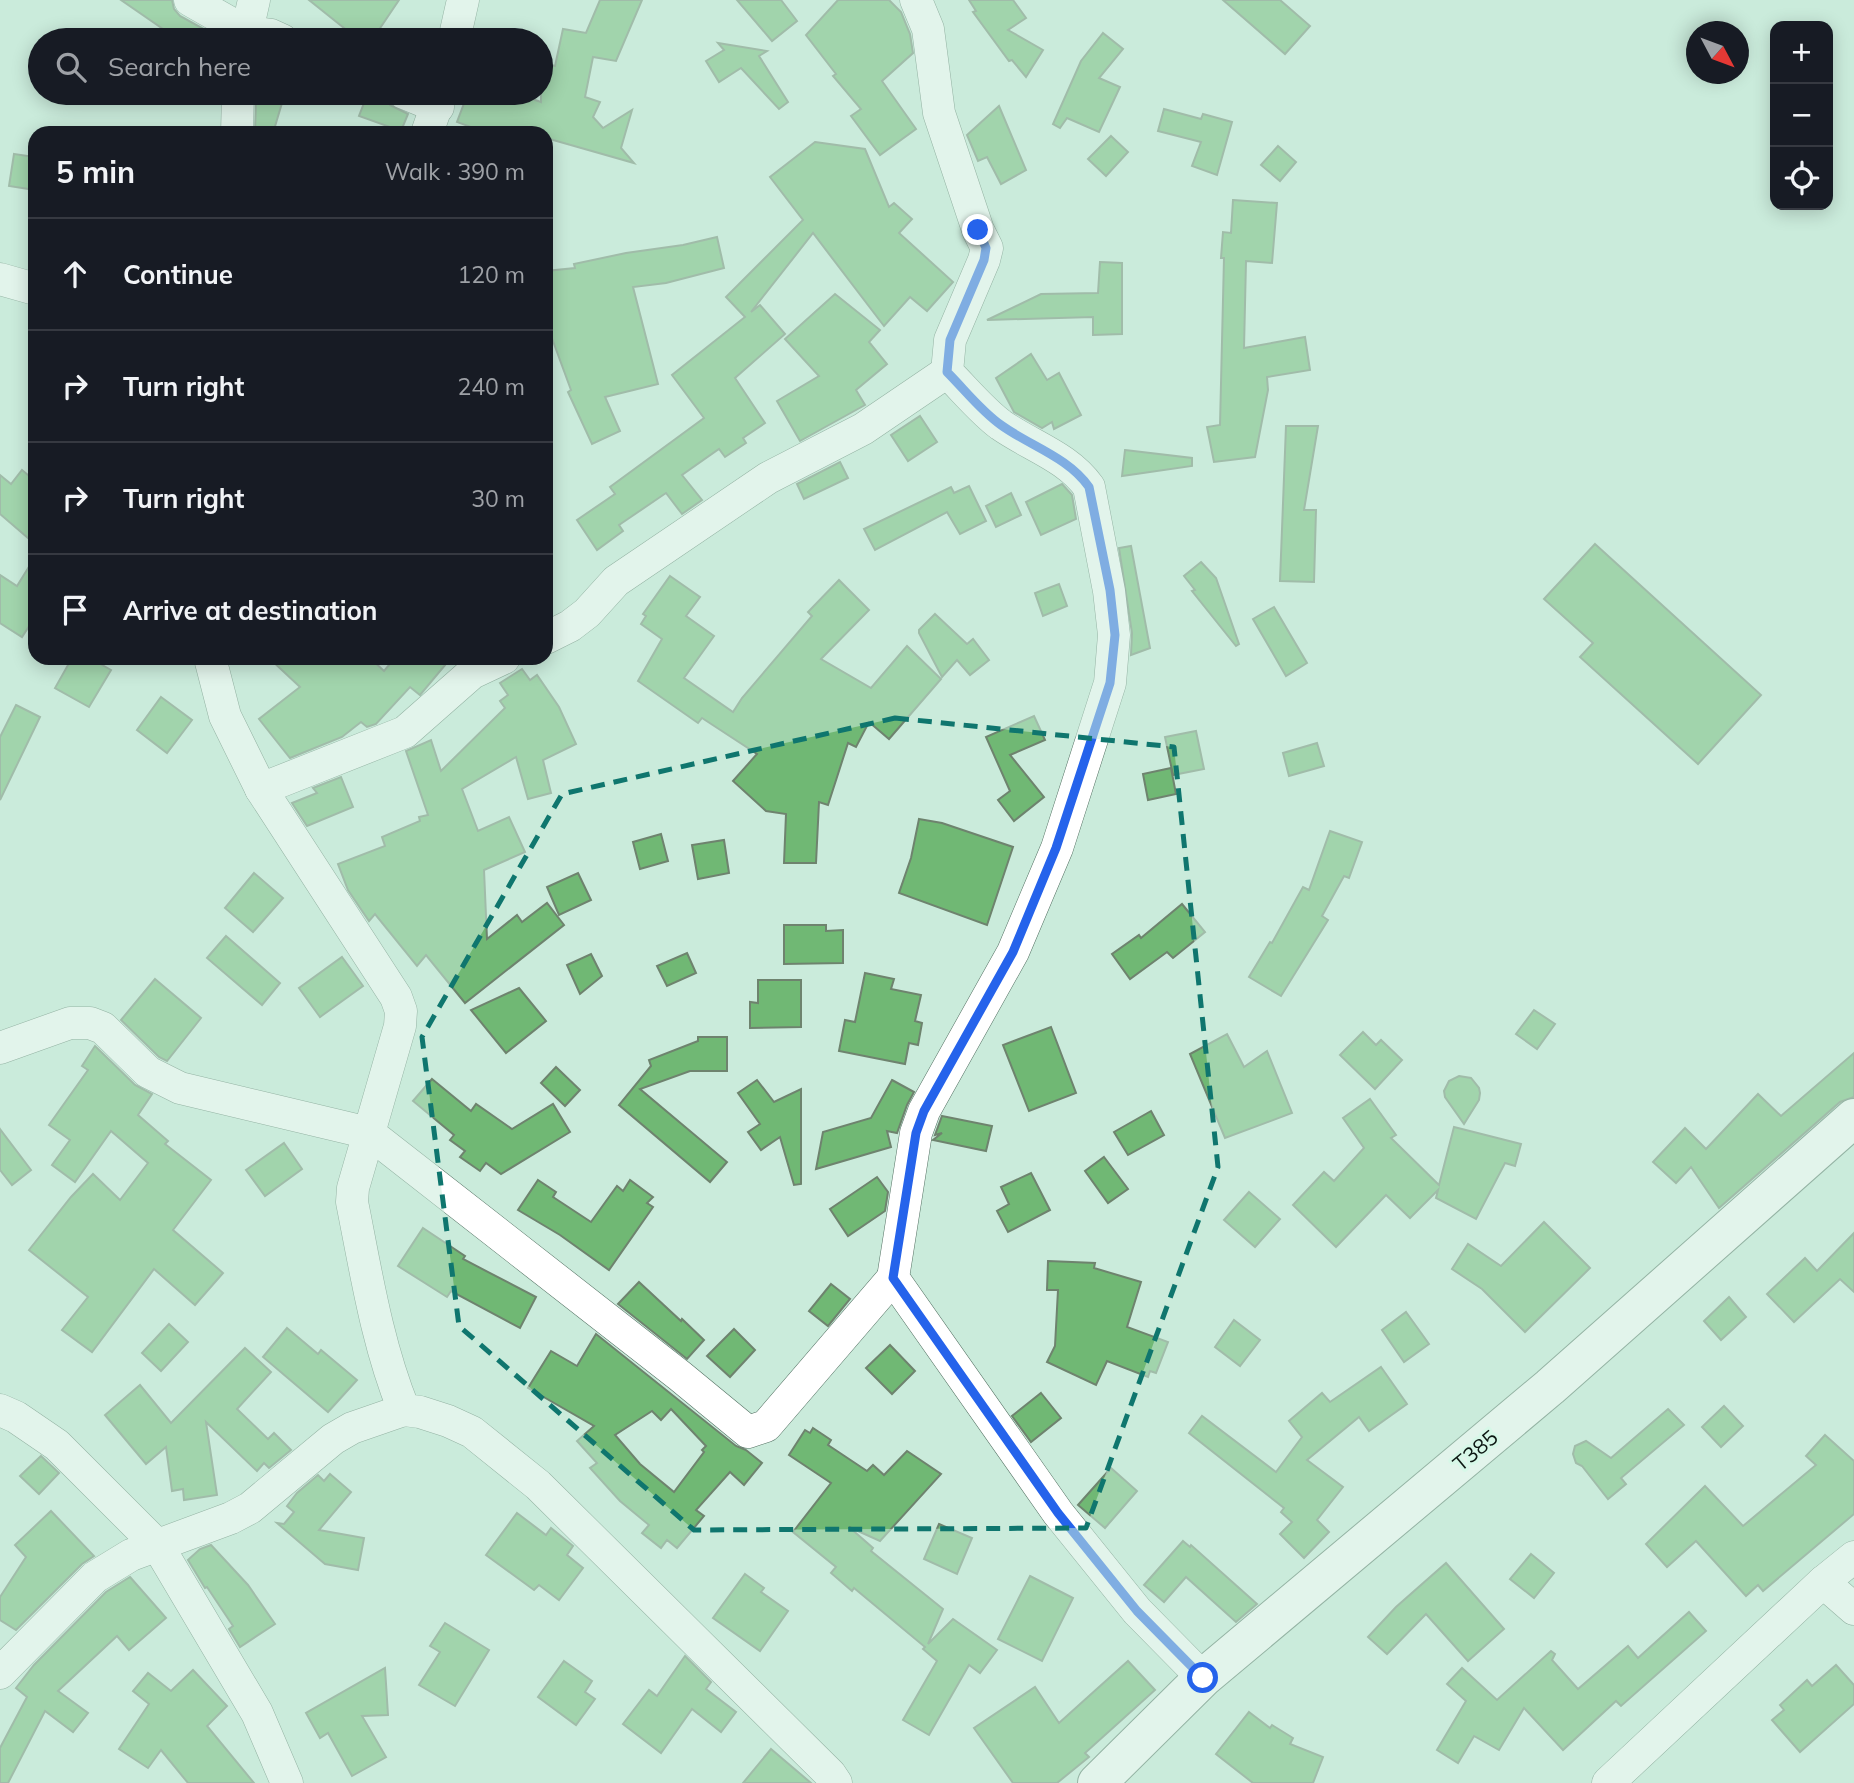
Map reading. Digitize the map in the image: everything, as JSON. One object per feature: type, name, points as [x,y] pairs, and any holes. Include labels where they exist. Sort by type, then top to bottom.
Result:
[{"type":"street","points":[[190,0],[234,28]]},
{"type":"street","points":[[248,28],[254,0]]},
{"type":"street","points":[[457,28],[463,0]]},
{"type":"street","points":[[916,0],[928,29],[939,113],[986,248],[984,260],[950,340],[947,372]]},
{"type":"street","points":[[237,126],[238,105]]},
{"type":"street","points":[[0,279],[28,287]]},
{"type":"street","points":[[553,634],[587,613],[616,581],[768,478],[863,429],[947,372]]},
{"type":"street","points":[[0,1048],[70,1023],[90,1023],[103,1028],[148,1072],[180,1088],[369,1133],[748,1432],[766,1426],[893,1278],[916,1133],[924,1111],[1013,952],[1056,848],[1110,683],[1115,635],[1110,590],[1089,487],[1080,474],[1063,462],[998,423],[947,372]]},
{"type":"street","points":[[213,665],[225,716],[261,789],[396,997],[401,1011],[400,1026],[387,1077],[369,1133],[352,1202],[366,1285],[393,1384],[404,1410]]},
{"type":"street","points":[[261,789],[405,732],[472,673],[489,665]]},
{"type":"street","name":"T385","points":[[1097,1783],[1203,1678],[1550,1387],[1854,1118]]},
{"type":"street","points":[[893,1278],[1058,1513],[1137,1611],[1203,1678]]},
{"type":"street","points":[[0,1410],[16,1417],[57,1446],[158,1546],[257,1713],[287,1783]]},
{"type":"street","points":[[0,1673],[95,1577],[131,1555],[231,1518],[250,1508],[333,1439],[352,1428],[404,1410],[420,1412],[472,1432],[538,1485],[836,1783]]},
{"type":"street","points":[[1608,1783],[1823,1582],[1854,1557]]},
{"type":"street","points":[[1823,1582],[1854,1609]]},
{"type":"highlighted area","points":[[895,718],[1174,747],[1218,1167],[1086,1528],[694,1530],[459,1326],[422,1037],[562,794]]},
{"type":"building","points":[[121,0],[172,0],[174,9],[180,16],[202,28],[162,28]]},
{"type":"building","points":[[309,0],[399,0],[380,28],[344,28]]},
{"type":"building","points":[[600,0],[642,0],[616,61],[593,57],[585,97],[600,102],[593,117],[603,128],[632,110],[621,148],[634,163],[553,140],[553,126],[468,126],[457,122],[463,105],[553,105],[553,65],[563,29],[586,33]]},
{"type":"building","points":[[737,0],[781,0],[797,21],[772,41]]},
{"type":"building","points":[[838,0],[889,0],[901,12],[910,34],[913,53],[882,81],[916,129],[880,155],[851,116],[861,109],[833,76],[836,74],[806,35]]},
{"type":"building","points":[[969,0],[1013,0],[1026,18],[1008,30],[1043,50],[1026,77],[1012,60],[1009,61],[973,12],[976,11]]},
{"type":"building","points":[[1223,0],[1280,0],[1310,26],[1285,54]]},
{"type":"building","points":[[1103,33],[1123,49],[1099,78],[1120,87],[1099,132],[1067,118],[1060,128],[1053,124],[1081,61]]},
{"type":"building","points":[[718,43],[767,51],[759,56],[788,102],[779,109],[741,68],[719,82],[706,61],[724,50]]},
{"type":"building","points":[[256,105],[281,105],[275,126],[255,126]]},
{"type":"building","points":[[363,105],[390,105],[408,114],[403,126],[387,126],[359,116]]},
{"type":"building","points":[[999,106],[1026,170],[1001,184],[987,157],[978,161],[967,135]]},
{"type":"building","points":[[1164,109],[1201,119],[1203,114],[1232,122],[1217,175],[1192,166],[1201,142],[1158,131]]},
{"type":"building","points":[[1111,136],[1128,152],[1106,176],[1088,159]]},
{"type":"building","points":[[815,142],[865,149],[889,207],[894,203],[912,219],[899,233],[953,282],[927,311],[910,297],[884,326],[813,233],[751,312],[760,305],[785,334],[735,378],[765,423],[743,438],[746,443],[725,457],[719,449],[682,475],[702,500],[682,514],[666,493],[619,525],[623,531],[597,550],[577,520],[615,494],[610,487],[704,418],[672,375],[745,317],[726,297],[803,220],[770,177]]},
{"type":"building","points":[[1278,146],[1296,162],[1280,181],[1261,165]]},
{"type":"building","points":[[14,154],[28,156],[28,189],[9,186]]},
{"type":"building","points":[[1233,200],[1277,203],[1272,263],[1246,261],[1244,348],[1305,337],[1310,370],[1267,377],[1268,390],[1255,457],[1214,462],[1207,427],[1220,425],[1224,258],[1221,258],[1223,232],[1231,233]]},
{"type":"building","points":[[717,237],[724,268],[666,283],[633,287],[658,384],[605,397],[620,431],[592,444],[568,392],[571,390],[553,341],[553,270],[575,268],[574,264],[626,253]]},
{"type":"building","points":[[1100,262],[1122,263],[1122,334],[1093,335],[1093,317],[987,320],[1041,294],[1098,293]]},
{"type":"building","points":[[835,294],[880,330],[869,342],[887,364],[856,390],[865,405],[800,441],[777,401],[819,376],[785,339]]},
{"type":"building","points":[[1031,354],[1047,380],[1059,373],[1081,415],[1054,429],[1052,422],[1042,428],[1014,412],[996,378]]},
{"type":"building","points":[[920,416],[937,442],[908,461],[891,435]]},
{"type":"building","points":[[1286,426],[1318,426],[1304,510],[1316,510],[1314,582],[1280,581]]},
{"type":"building","points":[[1125,450],[1192,458],[1192,466],[1122,476]]},
{"type":"building","points":[[840,462],[848,478],[804,499],[797,484]]},
{"type":"building","points":[[22,470],[28,475],[28,538],[0,514],[0,475],[11,484]]},
{"type":"building","points":[[1062,484],[1072,495],[1076,519],[1041,535],[1026,502]]},
{"type":"building","points":[[969,486],[986,521],[960,534],[947,512],[875,550],[864,529],[951,487],[954,493]]},
{"type":"building","points":[[1011,493],[1021,515],[996,527],[986,506]]},
{"type":"building","points":[[1595,544],[1761,695],[1698,764],[1580,657],[1593,643],[1544,599]]},
{"type":"building","points":[[1131,546],[1150,648],[1131,655],[1132,633],[1119,548]]},
{"type":"building","points":[[1201,562],[1216,578],[1239,644],[1236,646],[1192,591],[1195,590],[1184,576]]},
{"type":"building","points":[[28,568],[28,628],[22,637],[0,623],[0,575],[17,586]]},
{"type":"building","points":[[670,576],[700,597],[686,616],[714,636],[684,678],[733,712],[812,616],[808,612],[839,580],[869,610],[821,659],[871,688],[907,646],[941,679],[889,739],[869,722],[856,747],[848,743],[828,805],[819,802],[816,863],[784,863],[786,814],[766,811],[733,781],[757,754],[702,718],[698,723],[638,681],[662,639],[641,624],[646,616],[643,614]]},
{"type":"building","points":[[1059,584],[1067,606],[1043,616],[1035,593]]},
{"type":"building","points":[[1274,607],[1307,663],[1286,676],[1253,619]]},
{"type":"building","points":[[935,614],[967,644],[973,639],[989,660],[970,675],[957,660],[942,677],[919,633]]},
{"type":"building","points":[[68,665],[102,665],[111,670],[89,707],[55,688]]},
{"type":"building","points":[[276,665],[378,665],[384,671],[389,665],[445,665],[420,695],[410,687],[376,724],[367,727],[361,722],[342,737],[290,758],[259,719],[300,687]]},
{"type":"building","points":[[522,669],[530,680],[537,675],[559,707],[576,744],[543,760],[551,793],[528,799],[516,757],[462,789],[478,831],[509,817],[525,852],[484,870],[487,939],[517,915],[522,922],[547,903],[564,925],[465,1003],[426,955],[417,966],[375,914],[369,921],[348,890],[338,864],[385,846],[382,837],[428,815],[406,751],[431,740],[441,771],[505,708],[500,701],[508,695],[500,683]]},
{"type":"building","points":[[161,697],[192,720],[167,753],[137,730]]},
{"type":"building","points":[[16,705],[40,717],[0,800],[0,737]]},
{"type":"building","points":[[1034,716],[1045,740],[1010,755],[1044,797],[1014,821],[998,800],[1010,791],[986,737]]},
{"type":"building","points":[[1196,731],[1204,769],[1173,775],[1165,737]]},
{"type":"building","points":[[1317,743],[1324,766],[1289,776],[1283,753]]},
{"type":"building","points":[[1171,768],[1176,794],[1148,800],[1143,774]]},
{"type":"building","points":[[341,777],[353,807],[307,826],[292,803],[317,793],[313,788]]},
{"type":"building","points":[[919,819],[942,823],[1013,847],[987,925],[899,893],[911,858]]},
{"type":"building","points":[[1330,831],[1362,842],[1349,878],[1344,876],[1322,916],[1328,920],[1281,996],[1249,977],[1270,942],[1272,943],[1303,887],[1309,890]]},
{"type":"building","points":[[661,834],[668,861],[640,869],[633,842]]},
{"type":"building","points":[[724,840],[729,873],[698,879],[692,845]]},
{"type":"building","points":[[254,873],[283,898],[253,932],[225,908]]},
{"type":"building","points":[[578,873],[591,900],[559,915],[547,887]]},
{"type":"building","points":[[1182,904],[1205,932],[1173,958],[1167,952],[1130,979],[1112,954],[1139,935],[1141,938]]},
{"type":"building","points":[[784,925],[826,925],[826,931],[843,930],[843,963],[784,964]]},
{"type":"building","points":[[226,936],[280,983],[262,1005],[207,958]]},
{"type":"building","points":[[687,953],[696,973],[667,986],[657,966]]},
{"type":"building","points":[[591,954],[602,976],[580,994],[567,965]]},
{"type":"building","points":[[342,957],[363,986],[320,1017],[299,988]]},
{"type":"building","points":[[865,973],[894,979],[891,989],[921,995],[915,1021],[922,1023],[918,1045],[909,1043],[905,1064],[839,1051],[845,1020],[855,1022]]},
{"type":"building","points":[[155,979],[201,1018],[167,1061],[159,1057],[121,1020]]},
{"type":"building","points":[[758,980],[801,980],[801,1027],[750,1028],[750,1002],[758,1003]]},
{"type":"building","points":[[519,988],[546,1021],[506,1053],[471,1010]]},
{"type":"building","points":[[1534,1010],[1555,1024],[1537,1049],[1516,1034]]},
{"type":"building","points":[[1051,1027],[1076,1093],[1029,1111],[1003,1045]]},
{"type":"building","points":[[1363,1032],[1376,1045],[1381,1040],[1402,1060],[1375,1089],[1340,1055]]},
{"type":"building","points":[[1227,1034],[1244,1067],[1267,1051],[1292,1113],[1225,1138],[1190,1054]]},
{"type":"building","points":[[698,1037],[727,1037],[727,1071],[690,1071],[640,1089],[727,1162],[710,1182],[619,1105],[651,1066],[649,1060],[698,1041]]},
{"type":"building","points":[[95,1046],[135,1085],[152,1094],[138,1115],[168,1141],[165,1144],[211,1180],[173,1230],[223,1273],[195,1305],[154,1269],[92,1352],[62,1330],[88,1297],[29,1250],[93,1174],[120,1200],[148,1163],[111,1131],[75,1182],[52,1165],[70,1140],[49,1125],[88,1070],[82,1066]]},
{"type":"building","points":[[1854,1053],[1854,1097],[1840,1102],[1719,1208],[1691,1167],[1676,1183],[1653,1162],[1685,1128],[1706,1149],[1758,1094],[1781,1116]]},
{"type":"building","points":[[556,1067],[580,1090],[565,1106],[541,1083]]},
{"type":"building","points":[[1459,1076],[1471,1078],[1480,1093],[1479,1100],[1464,1124],[1445,1097],[1444,1091],[1449,1081]]},
{"type":"building","points":[[432,1079],[471,1111],[476,1104],[512,1129],[553,1104],[570,1132],[501,1174],[486,1163],[480,1171],[460,1157],[465,1151],[450,1140],[454,1135],[413,1101]]},
{"type":"building","points":[[757,1080],[774,1102],[801,1089],[801,1184],[794,1185],[780,1137],[761,1150],[748,1132],[760,1124],[738,1093]]},
{"type":"building","points":[[892,1080],[914,1092],[897,1133],[887,1131],[891,1147],[816,1169],[823,1132],[871,1118]]},
{"type":"building","points":[[1370,1099],[1396,1135],[1391,1138],[1439,1185],[1454,1127],[1521,1144],[1515,1166],[1505,1163],[1476,1219],[1436,1198],[1438,1190],[1410,1218],[1386,1195],[1336,1247],[1293,1205],[1324,1172],[1334,1181],[1364,1148],[1343,1118]]},
{"type":"building","points":[[1151,1111],[1164,1135],[1128,1155],[1114,1132]]},
{"type":"building","points":[[942,1116],[992,1126],[986,1151],[933,1140],[942,1133],[935,1135]]},
{"type":"building","points":[[0,1129],[31,1170],[12,1185],[0,1170]]},
{"type":"building","points":[[284,1143],[302,1169],[265,1196],[246,1170]]},
{"type":"building","points":[[1104,1157],[1128,1189],[1108,1203],[1085,1171]]},
{"type":"building","points":[[1031,1173],[1050,1210],[1008,1232],[997,1211],[1009,1204],[1001,1187]]},
{"type":"building","points":[[877,1177],[888,1192],[885,1211],[848,1236],[830,1209]]},
{"type":"building","points":[[538,1180],[556,1192],[553,1197],[591,1222],[617,1186],[623,1191],[630,1180],[653,1197],[647,1203],[653,1207],[609,1270],[560,1235],[518,1210]]},
{"type":"building","points":[[1249,1192],[1280,1219],[1255,1247],[1224,1220]]},
{"type":"building","points":[[1544,1222],[1590,1268],[1525,1332],[1482,1289],[1452,1269],[1468,1244],[1501,1266]]},
{"type":"building","points":[[423,1228],[465,1256],[463,1259],[536,1297],[520,1328],[451,1291],[447,1297],[398,1266]]},
{"type":"building","points":[[1854,1233],[1854,1292],[1840,1279],[1794,1322],[1767,1294],[1805,1258],[1817,1271]]},
{"type":"building","points":[[1048,1261],[1095,1263],[1094,1268],[1141,1282],[1127,1327],[1168,1342],[1156,1373],[1150,1371],[1148,1377],[1107,1361],[1096,1385],[1047,1362],[1055,1346],[1058,1290],[1047,1290]]},
{"type":"building","points":[[639,1282],[704,1340],[687,1359],[618,1304]]},
{"type":"building","points":[[831,1284],[850,1299],[828,1326],[809,1311]]},
{"type":"building","points":[[1729,1297],[1746,1317],[1721,1340],[1704,1321]]},
{"type":"building","points":[[1406,1312],[1429,1344],[1404,1362],[1382,1330]]},
{"type":"building","points":[[1234,1320],[1260,1340],[1240,1366],[1215,1347]]},
{"type":"building","points":[[169,1324],[188,1342],[161,1371],[142,1353]]},
{"type":"building","points":[[287,1328],[318,1354],[321,1350],[357,1380],[328,1412],[263,1357]]},
{"type":"building","points":[[734,1329],[755,1350],[730,1377],[707,1356]]},
{"type":"building","points":[[596,1334],[736,1446],[746,1450],[762,1463],[744,1485],[730,1472],[696,1510],[704,1516],[677,1548],[667,1540],[661,1548],[642,1533],[649,1525],[620,1501],[590,1468],[597,1463],[577,1441],[594,1426],[528,1388],[551,1351],[577,1366]],"holes":[[[671,1409],[706,1446],[674,1492],[640,1464],[615,1435],[652,1411],[661,1420]]]},
{"type":"building","points":[[890,1345],[915,1371],[892,1394],[866,1368]]},
{"type":"building","points":[[245,1348],[271,1372],[237,1409],[268,1439],[274,1433],[291,1450],[269,1468],[264,1463],[257,1471],[206,1422],[217,1495],[184,1500],[183,1489],[172,1491],[166,1447],[146,1464],[105,1415],[140,1385],[171,1423]]},
{"type":"building","points":[[1381,1367],[1407,1404],[1369,1431],[1359,1417],[1307,1460],[1343,1487],[1317,1520],[1329,1532],[1304,1558],[1280,1534],[1292,1522],[1281,1512],[1284,1508],[1189,1433],[1202,1416],[1276,1472],[1302,1437],[1289,1421],[1322,1393],[1330,1402]]},
{"type":"building","points":[[1041,1393],[1061,1418],[1031,1442],[1012,1416]]},
{"type":"building","points":[[1724,1406],[1743,1426],[1721,1447],[1702,1427]]},
{"type":"building","points":[[1668,1409],[1684,1425],[1621,1478],[1626,1484],[1608,1499],[1582,1466],[1576,1463],[1573,1454],[1575,1446],[1586,1441],[1611,1458]]},
{"type":"building","points":[[813,1428],[831,1440],[828,1445],[867,1471],[873,1465],[884,1475],[907,1451],[941,1474],[880,1541],[849,1527],[873,1548],[871,1551],[943,1609],[928,1644],[953,1619],[997,1650],[980,1673],[969,1665],[929,1735],[903,1720],[937,1661],[923,1649],[925,1647],[854,1588],[852,1591],[831,1573],[836,1567],[793,1532],[831,1483],[789,1455],[805,1430],[810,1433]]},
{"type":"building","points":[[1825,1435],[1854,1461],[1854,1514],[1763,1591],[1758,1585],[1746,1596],[1696,1541],[1667,1567],[1646,1544],[1705,1486],[1743,1526],[1816,1465],[1806,1456]]},
{"type":"building","points":[[41,1456],[59,1473],[39,1494],[20,1476]]},
{"type":"building","points":[[1111,1468],[1137,1491],[1105,1528],[1078,1505]]},
{"type":"building","points":[[330,1474],[351,1492],[319,1530],[364,1538],[358,1570],[325,1564],[277,1523],[284,1524],[294,1512],[287,1506],[297,1493],[318,1475],[324,1481]]},
{"type":"building","points":[[51,1511],[94,1556],[82,1564],[16,1630],[0,1620],[0,1597],[26,1557],[15,1545]]},
{"type":"building","points":[[517,1513],[546,1535],[551,1528],[573,1546],[567,1555],[583,1568],[559,1600],[539,1585],[534,1590],[486,1555]]},
{"type":"building","points":[[939,1524],[972,1538],[957,1574],[924,1559]]},
{"type":"building","points":[[1183,1541],[1190,1547],[1191,1545],[1257,1604],[1236,1622],[1186,1577],[1164,1602],[1144,1585]]},
{"type":"building","points":[[211,1545],[248,1585],[275,1624],[240,1647],[229,1629],[233,1626],[188,1560],[200,1549]]},
{"type":"building","points":[[1531,1554],[1554,1573],[1534,1598],[1510,1579]]},
{"type":"building","points":[[1446,1563],[1504,1629],[1468,1661],[1426,1614],[1387,1654],[1368,1637],[1396,1607]]},
{"type":"building","points":[[745,1574],[764,1588],[761,1592],[788,1611],[760,1651],[713,1618]]},
{"type":"building","points":[[1030,1576],[1073,1598],[1042,1661],[998,1639]]},
{"type":"building","points":[[130,1577],[166,1618],[129,1650],[117,1636],[58,1691],[88,1713],[73,1732],[45,1711],[8,1783],[0,1783],[0,1748],[27,1697],[16,1688],[34,1665],[106,1592]]},
{"type":"building","points":[[1689,1612],[1706,1631],[1621,1706],[1616,1701],[1563,1750],[1524,1708],[1499,1750],[1474,1736],[1458,1763],[1437,1750],[1466,1701],[1447,1684],[1462,1668],[1497,1700],[1551,1651],[1555,1654],[1552,1660],[1578,1689],[1628,1646],[1638,1658]]},
{"type":"building","points":[[445,1623],[489,1650],[455,1706],[419,1685],[440,1652],[430,1646]]},
{"type":"building","points":[[685,1656],[711,1682],[706,1689],[736,1712],[721,1732],[692,1709],[661,1753],[623,1724],[649,1690],[657,1696]]},
{"type":"building","points":[[564,1661],[592,1681],[585,1692],[595,1699],[576,1725],[538,1697]]},
{"type":"building","points":[[1128,1661],[1155,1690],[1085,1753],[1089,1757],[1057,1783],[1013,1783],[974,1728],[1035,1687],[1059,1723]]},
{"type":"building","points":[[1836,1665],[1854,1685],[1854,1704],[1800,1752],[1772,1720],[1784,1710],[1780,1705],[1807,1680],[1812,1686]]},
{"type":"building","points":[[385,1668],[388,1715],[362,1716],[386,1757],[352,1776],[328,1733],[320,1738],[306,1713]]},
{"type":"building","points":[[193,1670],[227,1706],[207,1726],[254,1783],[188,1783],[161,1750],[148,1768],[119,1749],[149,1704],[133,1691],[148,1673],[171,1691]]},
{"type":"building","points":[[1249,1712],[1270,1728],[1272,1725],[1293,1738],[1290,1744],[1323,1757],[1313,1783],[1253,1783],[1216,1754]]},
{"type":"building","points":[[771,1749],[811,1783],[743,1783]]},
{"type":"route","points":[[978,230],[986,248],[984,260],[950,340],[947,372],[998,423],[1063,462],[1080,474],[1089,487],[1110,590],[1115,635],[1110,683],[1095,736],[1056,848],[1013,952],[924,1111],[916,1133],[893,1278],[1058,1513],[1137,1611],[1203,1678]]}]
